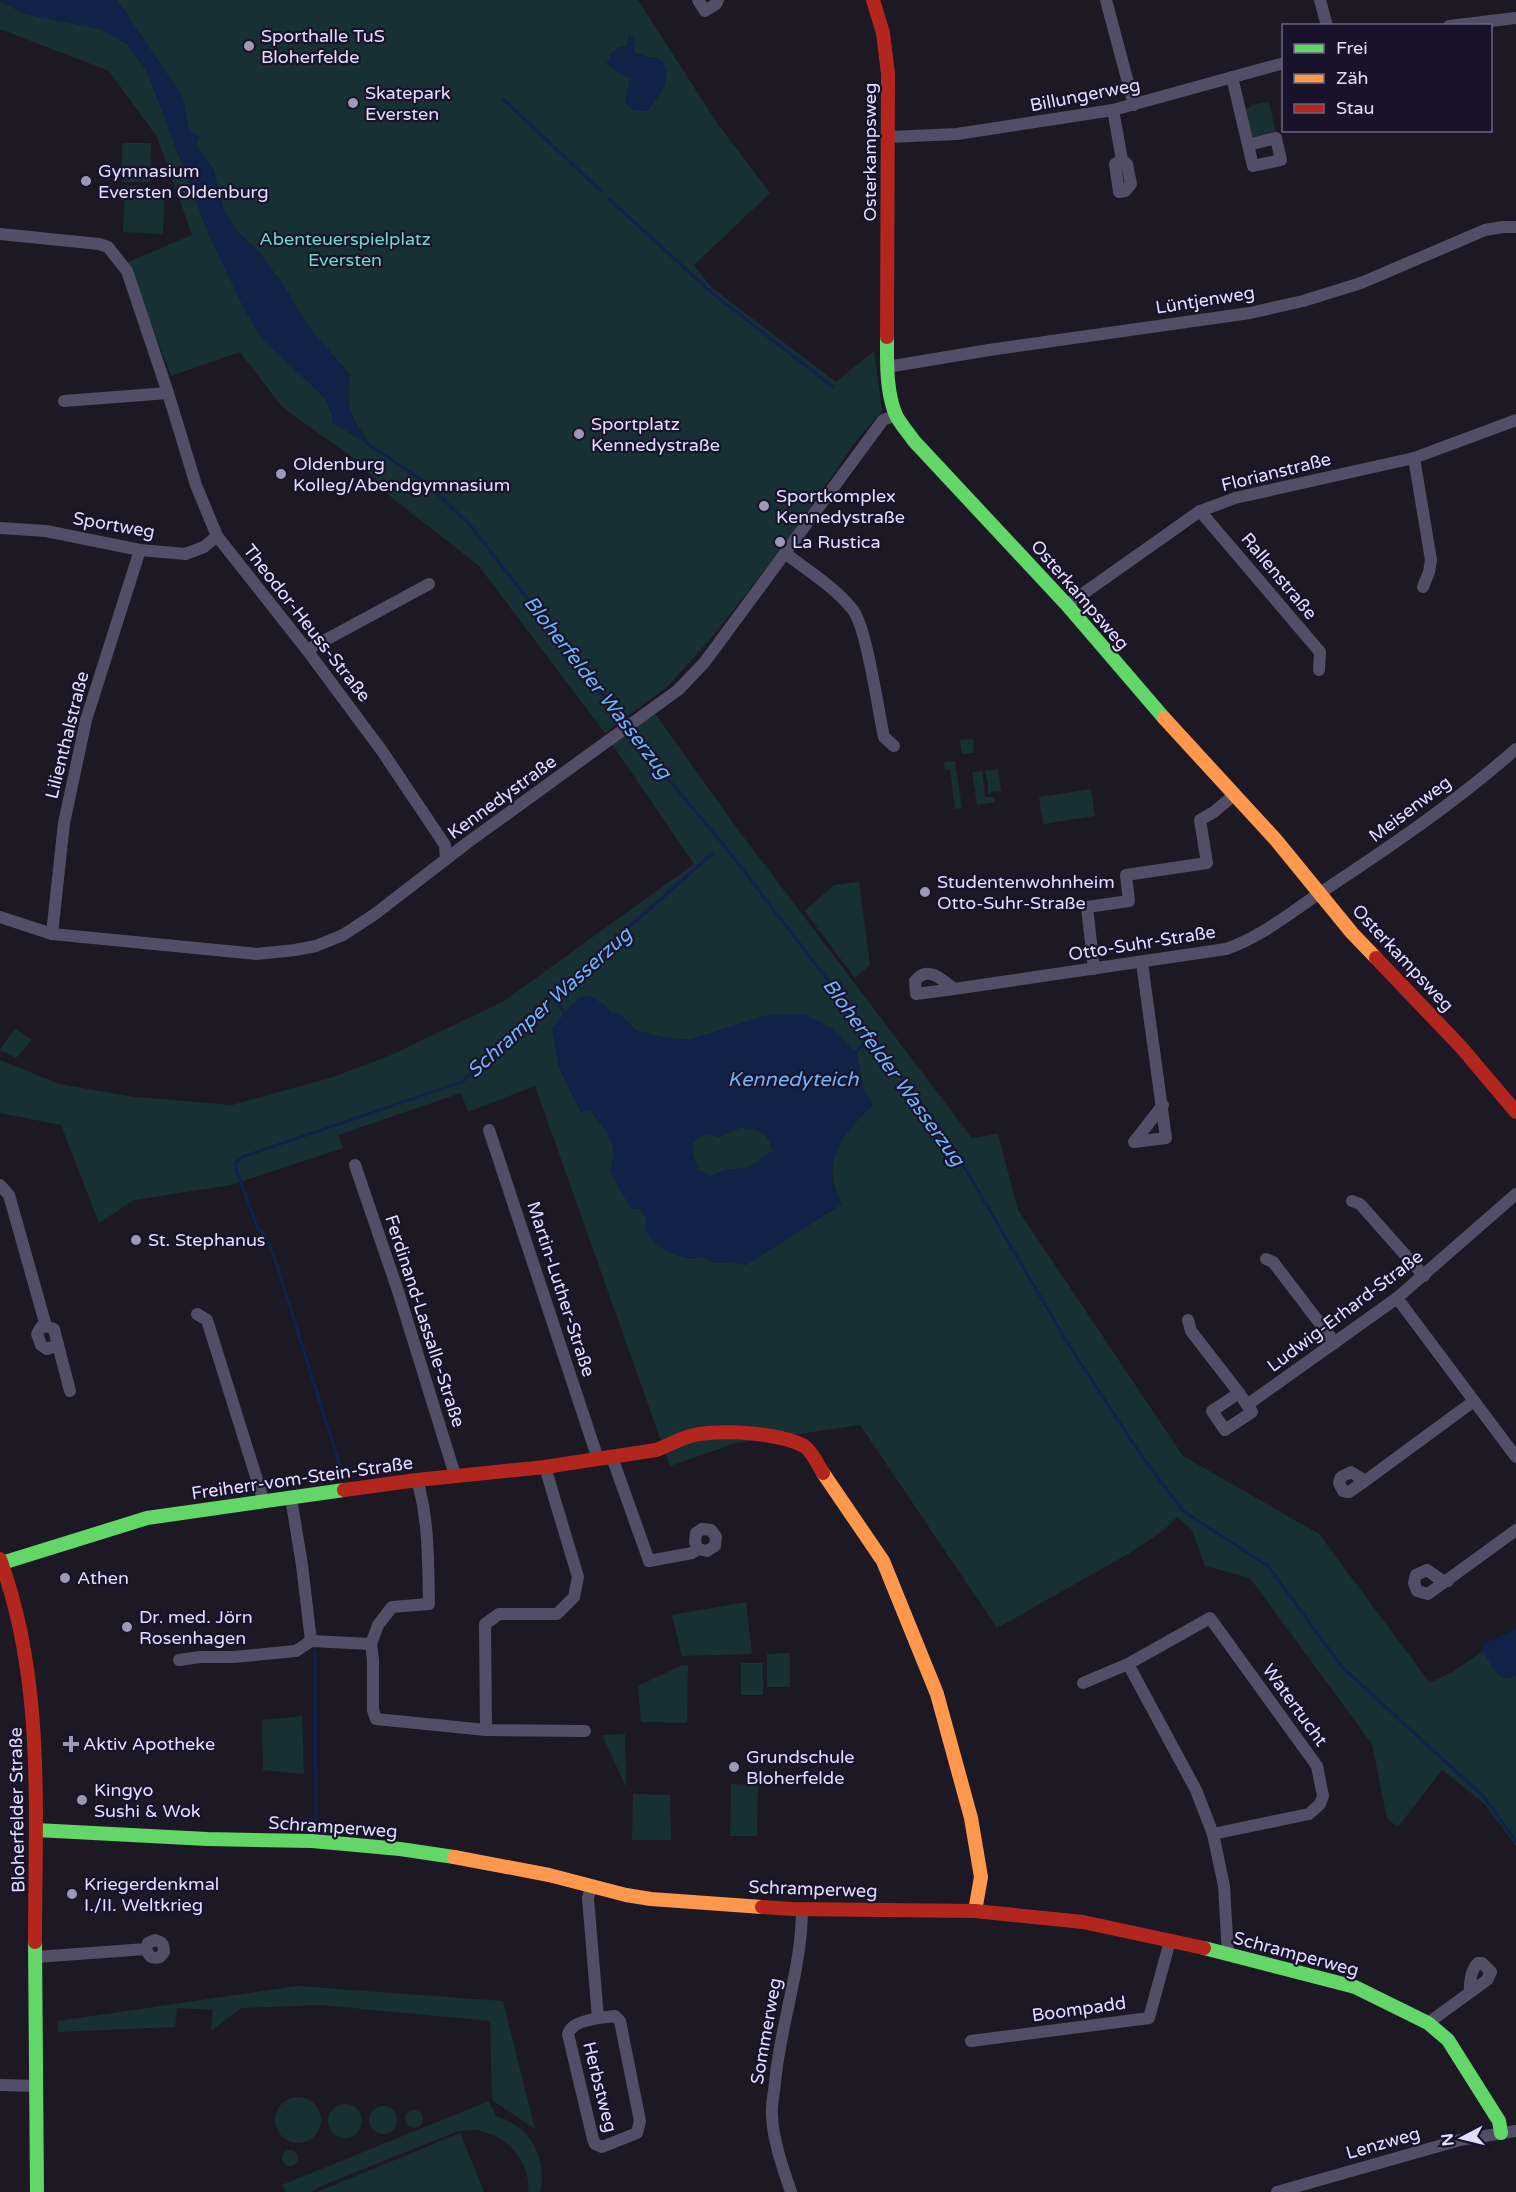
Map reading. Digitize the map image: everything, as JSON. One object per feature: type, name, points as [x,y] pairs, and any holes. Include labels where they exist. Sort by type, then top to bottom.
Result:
[{"type":"street","points":[[698,0],[705,11],[718,0]]},
{"type":"street","name":"Osterkampsweg","points":[[873,0],[883,33],[887,57],[889,137],[886,367],[896,415],[915,441],[1067,605],[1147,699],[1235,794],[1321,893],[1352,933],[1461,1047],[1516,1112]]},
{"type":"street","points":[[1106,0],[1134,105]]},
{"type":"street","points":[[1320,0],[1326,24]]},
{"type":"street","points":[[1466,24],[1516,18]]},
{"type":"street","name":"Billungerweg","points":[[889,137],[957,134],[1113,110],[1282,64]]},
{"type":"street","points":[[1232,77],[1248,145]]},
{"type":"street","points":[[1113,110],[1122,160]]},
{"type":"street","name":"Lüntjenweg","points":[[886,367],[1250,313],[1340,290],[1372,279],[1485,230],[1516,227]]},
{"type":"street","name":"Theodor-Heuss-Straße","points":[[0,234],[99,244],[108,247],[127,271],[196,485],[217,536],[307,650],[425,814],[445,845],[446,859]]},
{"type":"street","points":[[64,401],[168,393]]},
{"type":"street","name":"Kennedystraße","points":[[0,917],[52,934],[257,954],[316,946],[343,935],[390,903],[446,859],[678,690],[704,663],[884,420],[896,415]]},
{"type":"street","name":"Florianstraße","points":[[1067,605],[1200,511],[1235,498],[1414,458],[1516,420]]},
{"type":"street","points":[[1414,458],[1431,560],[1430,572],[1423,587]]},
{"type":"street","name":"Rallenstraße","points":[[1200,511],[1320,652],[1319,670]]},
{"type":"street","name":"Sportweg","points":[[0,528],[46,531],[140,550],[185,554],[204,547],[217,536]]},
{"type":"street","name":"Lilienthalstraße","points":[[52,934],[64,823],[86,720],[140,550]]},
{"type":"street","points":[[785,553],[836,592],[854,612],[863,637],[884,737],[894,746]]},
{"type":"street","points":[[307,650],[429,584]]},
{"type":"street","name":"Meisenweg","points":[[1321,893],[1417,828],[1516,749]]},
{"type":"street","points":[[1094,969],[1087,907],[1129,901],[1126,875],[1207,863],[1200,820],[1214,812],[1235,794]]},
{"type":"street","name":"Otto-Suhr-Straße","points":[[954,989],[1226,949],[1237,946],[1260,933],[1321,893]]},
{"type":"street","points":[[1142,963],[1163,1105]]},
{"type":"street","name":"Martin-Luther-Straße","points":[[489,1130],[605,1458]]},
{"type":"street","name":"Ferdinand-Lassalle-Straße","points":[[355,1165],[398,1291],[454,1475]]},
{"type":"street","points":[[360,1179],[369,1167]]},
{"type":"street","points":[[0,1185],[9,1195],[46,1326]]},
{"type":"street","name":"Ludwig-Erhard-Straße","points":[[1239,1394],[1212,1411],[1225,1430],[1252,1412],[1247,1405],[1397,1298],[1516,1194]]},
{"type":"street","points":[[1352,1201],[1362,1206],[1424,1276]]},
{"type":"street","points":[[1266,1259],[1272,1262],[1335,1343]]},
{"type":"street","points":[[1397,1298],[1516,1457]]},
{"type":"street","points":[[197,1314],[207,1320],[264,1502]]},
{"type":"street","points":[[1188,1320],[1191,1331],[1247,1405]]},
{"type":"street","points":[[58,1345],[47,1349],[40,1345],[38,1334],[40,1327],[46,1326],[54,1329],[70,1391]]},
{"type":"street","points":[[1365,1481],[1474,1401]]},
{"type":"street","name":"Freiherr-vom-Stein-Straße","points":[[1,1561],[147,1518],[454,1475],[545,1467],[605,1458],[656,1450],[671,1445],[677,1440],[699,1434],[760,1433],[806,1447],[883,1561],[937,1694],[971,1818],[981,1878],[975,1911]]},
{"type":"street","points":[[605,1458],[649,1561],[692,1553],[698,1549]]},
{"type":"street","points":[[486,1730],[485,1624],[499,1614],[557,1614],[574,1597],[578,1577],[545,1467]]},
{"type":"street","points":[[417,1480],[421,1494],[427,1546],[429,1604],[392,1607],[378,1625],[371,1644],[373,1710],[376,1719],[486,1730],[585,1731]]},
{"type":"street","points":[[291,1498],[311,1641]]},
{"type":"street","points":[[1448,1581],[1516,1530]]},
{"type":"street","name":"Bloherfelder Straße","points":[[1,1561],[20,1623],[29,1670],[35,1729],[37,2192]]},
{"type":"street","name":"Watertucht","points":[[1083,1683],[1128,1664],[1210,1618],[1317,1766],[1323,1796],[1320,1804],[1309,1814],[1213,1834]]},
{"type":"street","points":[[179,1660],[200,1657],[234,1658],[296,1651],[311,1641],[371,1644]]},
{"type":"street","points":[[1128,1664],[1196,1791],[1213,1834],[1224,1886],[1228,1955]]},
{"type":"street","name":"Schramperweg","points":[[36,1830],[207,1839],[312,1841],[400,1849],[488,1862],[651,1899],[802,1909],[975,1911],[1083,1922],[1356,1987],[1428,2023],[1451,2045],[1499,2121],[1501,2133]]},
{"type":"street","name":"Herbstweg","points":[[591,1886],[588,1898],[598,2018]]},
{"type":"street","name":"Sommerweg","points":[[791,2192],[780,2159],[771,2114],[777,2057],[793,1986],[802,1928],[802,1909]]},
{"type":"street","name":"Boompadd","points":[[971,2042],[1149,2018],[1170,1941]]},
{"type":"street","points":[[36,1957],[146,1949]]},
{"type":"street","points":[[1428,2023],[1470,1992]]},
{"type":"street","name":"Herbstweg","points":[[615,2016],[620,2021],[640,2121],[637,2133],[602,2147],[594,2144],[568,2034],[570,2028],[575,2025],[598,2018],[615,2016]]},
{"type":"street","points":[[0,2085],[38,2086]]},
{"type":"street","points":[[1501,2133],[1516,2132]]},
{"type":"street","name":"Lenzweg","points":[[1277,2192],[1460,2140],[1501,2133]]},
{"type":"green space","name":"Abenteuerspielplatz Eversten","points":[[117,0],[638,0],[717,123],[770,193],[694,265],[711,287],[836,382],[874,351],[882,411],[855,442],[791,536],[713,636],[668,686],[605,733],[478,565],[391,497],[359,462],[282,407],[240,352],[171,376],[128,262],[192,235],[157,137],[109,71],[0,29],[0,1],[25,14],[100,29],[127,44],[147,71],[209,235],[244,308],[262,339],[313,384],[325,398],[332,414],[370,445],[351,413],[348,396],[350,375],[311,330],[279,279],[258,251],[236,230],[223,208],[213,169],[196,146],[189,130],[182,97]],"holes":[[[628,35],[635,46],[633,52],[658,58],[665,85],[648,111],[628,89],[630,79],[607,63],[612,53],[620,46],[626,47],[629,41]]]},
{"type":"green space","points":[[1269,102],[1276,133],[1252,139],[1244,109],[1251,107],[1250,105]]},
{"type":"green space","points":[[122,143],[151,143],[150,182],[122,182]]},
{"type":"green space","points":[[125,186],[165,188],[163,234],[123,232]]},
{"type":"green space","points":[[654,712],[742,835],[972,1138],[998,1134],[1018,1210],[1183,1456],[1319,1534],[1430,1683],[1454,1671],[1483,1651],[1496,1672],[1512,1678],[1516,1675],[1516,1846],[1485,1804],[1442,1770],[1398,1827],[1387,1819],[1372,1744],[1250,1578],[1205,1566],[1192,1530],[1177,1517],[1164,1530],[1130,1553],[997,1628],[860,1425],[736,1443],[670,1466],[535,1086],[468,1112],[461,1093],[338,1135],[343,1148],[231,1185],[134,1200],[99,1223],[61,1125],[0,1113],[0,1060],[59,1084],[135,1097],[232,1105],[333,1077],[389,1056],[504,1001],[694,864],[612,744]],"holes":[[[603,1004],[611,1013],[620,1014],[635,1030],[660,1037],[689,1040],[768,1015],[856,1052],[864,1091],[873,1104],[844,1137],[833,1161],[832,1174],[842,1204],[746,1265],[730,1262],[714,1263],[702,1256],[691,1259],[667,1251],[641,1209],[631,1208],[610,1171],[613,1161],[613,1145],[610,1138],[590,1110],[581,1112],[559,1067],[552,1028]]]},
{"type":"green space","points":[[973,739],[974,753],[962,754],[960,740]]},
{"type":"green space","points":[[955,761],[962,808],[955,809],[950,769],[945,770],[944,762]]},
{"type":"green space","points":[[998,769],[1001,792],[994,791],[988,794],[985,771]]},
{"type":"green space","points":[[982,771],[985,797],[994,797],[995,802],[977,805],[972,772]]},
{"type":"green space","points":[[1091,789],[1095,816],[1043,824],[1039,797]]},
{"type":"green space","points":[[859,882],[870,965],[855,978],[805,911],[834,885]]},
{"type":"green space","points":[[15,1028],[32,1040],[16,1058],[0,1050]]},
{"type":"green space","points":[[739,1128],[761,1132],[768,1139],[773,1151],[747,1168],[725,1170],[712,1176],[698,1170],[693,1156],[693,1142],[704,1134],[720,1137]]},
{"type":"green space","points":[[746,1602],[752,1654],[682,1656],[672,1615]]},
{"type":"green space","points":[[790,1653],[790,1687],[767,1687],[767,1654]]},
{"type":"green space","points":[[741,1663],[763,1663],[763,1695],[741,1695]]},
{"type":"green space","points":[[682,1665],[688,1665],[687,1723],[641,1722],[638,1686]]},
{"type":"green space","points":[[302,1716],[304,1774],[263,1770],[262,1720]]},
{"type":"green space","points":[[625,1734],[626,1787],[602,1735]]},
{"type":"green space","points":[[731,1784],[758,1785],[757,1836],[730,1836]]},
{"type":"green space","points":[[633,1794],[670,1795],[671,1840],[632,1840]]},
{"type":"green space","points":[[297,1986],[503,2001],[535,2129],[492,2100],[490,2021],[321,2005],[241,2008],[211,2031],[213,2010],[177,2008],[175,2027],[58,2032],[58,2021]]},
{"type":"green space","points":[[298,2097],[314,2104],[321,2120],[314,2136],[298,2143],[282,2136],[275,2120],[282,2104]]},
{"type":"green space","points":[[489,2101],[496,2116],[519,2128],[528,2136],[536,2150],[542,2176],[540,2192],[528,2192],[525,2170],[514,2150],[496,2136],[474,2130],[456,2132],[321,2186],[312,2192],[286,2192],[282,2185]]},
{"type":"green space","points":[[345,2104],[357,2109],[362,2121],[357,2133],[345,2138],[333,2133],[328,2121],[333,2109]]},
{"type":"green space","points":[[383,2106],[393,2110],[397,2120],[393,2130],[383,2134],[373,2130],[369,2120],[373,2110]]},
{"type":"green space","points":[[414,2110],[420,2113],[423,2119],[420,2125],[414,2128],[408,2125],[405,2119],[408,2113]]},
{"type":"green space","points":[[460,2133],[484,2192],[317,2192]]},
{"type":"green space","points":[[287,2150],[293,2150],[298,2158],[296,2164],[287,2166],[282,2161],[282,2155]]},
{"type":"water","points":[[0,0],[117,0],[183,97],[189,130],[199,136],[196,146],[213,169],[223,208],[236,230],[258,251],[279,279],[311,330],[350,375],[349,406],[359,429],[371,447],[332,422],[332,414],[325,398],[262,339],[244,308],[209,235],[147,71],[127,44],[100,29],[25,14]]},
{"type":"water","points":[[628,34],[635,38],[634,52],[647,57],[658,57],[667,68],[665,85],[648,111],[635,111],[625,104],[630,79],[607,63],[612,53],[620,46],[626,47],[629,41]]},
{"type":"water","name":"Kennedyteich","points":[[590,996],[603,1004],[611,1013],[620,1014],[635,1030],[660,1037],[689,1040],[768,1015],[805,1014],[830,1027],[856,1052],[864,1090],[873,1104],[844,1137],[837,1149],[832,1175],[842,1204],[746,1265],[730,1262],[714,1263],[702,1256],[677,1255],[668,1252],[654,1242],[644,1228],[647,1221],[641,1209],[631,1208],[610,1171],[613,1161],[613,1145],[610,1138],[590,1110],[581,1113],[559,1067],[552,1028],[579,997]],"holes":[[[739,1128],[757,1130],[765,1135],[773,1151],[747,1168],[725,1170],[712,1176],[698,1170],[693,1156],[693,1142],[704,1134],[720,1137]]]},
{"type":"water","points":[[1516,1629],[1516,1675],[1512,1678],[1502,1678],[1489,1662],[1483,1644]]},
{"type":"waterway","points":[[503,99],[601,191]]},
{"type":"waterway","points":[[609,199],[712,293],[833,387]]},
{"type":"waterway","name":"Bloherfelder Wasserzug","points":[[369,445],[425,482],[470,525],[626,725]]},
{"type":"waterway","name":"Bloherfelder Wasserzug","points":[[630,730],[646,753],[723,844],[949,1141],[1070,1347],[1143,1458],[1183,1511],[1268,1566],[1342,1667],[1483,1796],[1516,1841]]},
{"type":"waterway","name":"Schramper Wasserzug","points":[[266,1236],[258,1229],[236,1169],[236,1162],[242,1157],[462,1082],[620,935],[713,853]]},
{"type":"waterway","points":[[555,997],[564,1013]]},
{"type":"waterway","points":[[856,1052],[871,1036]]},
{"type":"waterway","name":"Schramper Wasserzug","points":[[269,1243],[344,1479]]},
{"type":"waterway","points":[[315,1652],[316,1828]]},
{"type":"traffic: fast","points":[[887,337],[890,395],[901,424],[914,441],[1067,605],[1164,718]]},
{"type":"traffic: fast","points":[[2,1563],[147,1518],[344,1490]]},
{"type":"traffic: fast","points":[[36,1830],[207,1839],[312,1841],[400,1849],[454,1857]]},
{"type":"traffic: fast","points":[[35,1942],[37,2192]]},
{"type":"traffic: fast","points":[[1204,1948],[1355,1987],[1428,2023],[1448,2040],[1499,2121],[1501,2133]]},
{"type":"traffic: slow","points":[[1164,718],[1276,840],[1352,933],[1376,958]]},
{"type":"traffic: slow","points":[[823,1473],[883,1561],[937,1694],[971,1818],[981,1877],[975,1911]]},
{"type":"traffic: slow","points":[[454,1857],[549,1875],[626,1895],[762,1907]]},
{"type":"traffic: jam","points":[[873,0],[883,33],[888,74],[887,337]]},
{"type":"traffic: jam","points":[[1376,958],[1461,1047],[1516,1112]]},
{"type":"traffic: jam","points":[[344,1490],[545,1467],[656,1450],[693,1435],[724,1432],[768,1435],[804,1446],[823,1473]]},
{"type":"traffic: jam","points":[[0,1559],[14,1605],[31,1700],[36,1797],[35,1942]]},
{"type":"traffic: jam","points":[[762,1907],[975,1911],[1083,1922],[1204,1948]]},
{"type":"place","name":"Sporthalle TuS Bloherfelde","points":[[249,46]]},
{"type":"place","name":"Skatepark Eversten","points":[[353,103]]},
{"type":"place","name":"Gymnasium Eversten Oldenburg","points":[[86,181]]},
{"type":"place","name":"Sportplatz Kennedystraße","points":[[579,434]]},
{"type":"place","name":"Oldenburg Kolleg/Abendgymnasium","points":[[281,474]]},
{"type":"place","name":"Sportkomplex Kennedystraße","points":[[764,506]]},
{"type":"place","name":"La Rustica","points":[[780,542]]},
{"type":"place","name":"Studentenwohnheim Otto-Suhr-Straße","points":[[925,892]]},
{"type":"place","name":"St. Stephanus","points":[[136,1240]]},
{"type":"place","name":"Athen","points":[[65,1578]]},
{"type":"place","name":"Dr. med. Jörn Rosenhagen","points":[[127,1627]]},
{"type":"place","name":"Aktiv Apotheke","points":[[71,1744]]},
{"type":"place","name":"Grundschule Bloherfelde","points":[[734,1767]]},
{"type":"place","name":"Kingyo Sushi & Wok","points":[[82,1800]]},
{"type":"place","name":"Kriegerdenkmal I./II. Weltkrieg","points":[[72,1894]]}]
